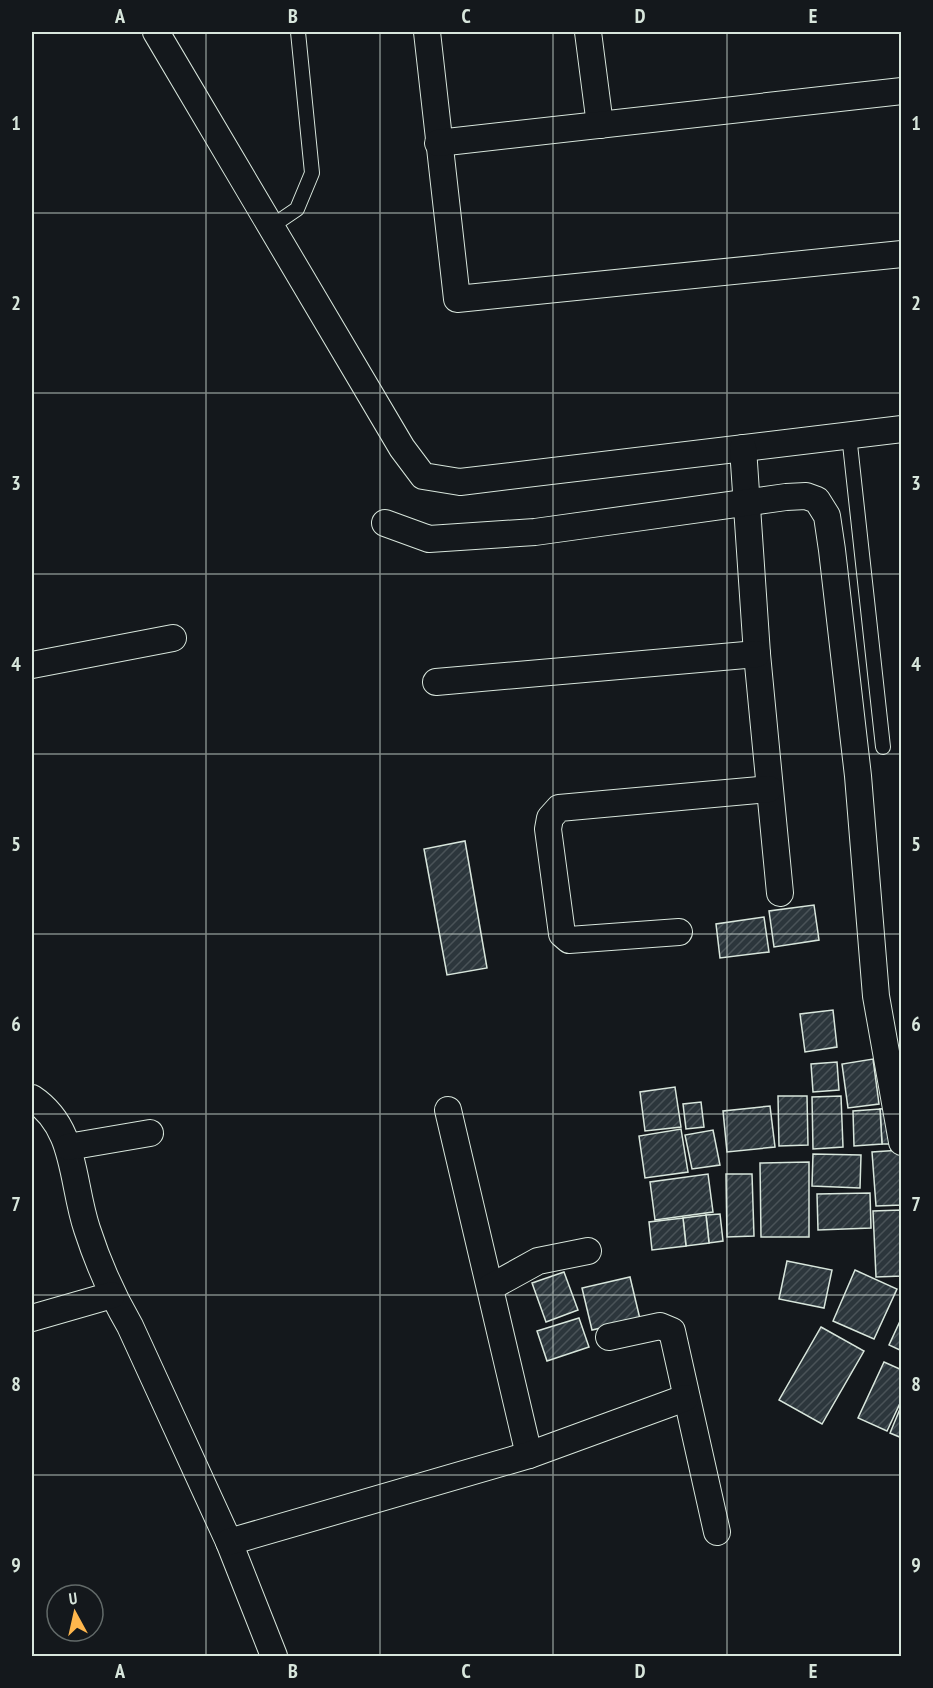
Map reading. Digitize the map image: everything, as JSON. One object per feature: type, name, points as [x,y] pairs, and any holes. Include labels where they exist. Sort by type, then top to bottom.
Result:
[{"type":"street","points":[[156,32],[402,448],[423,476],[460,482],[902,429]]},
{"type":"street","points":[[427,32],[457,299],[902,254]]},
{"type":"street","points":[[588,32],[600,125]]},
{"type":"street","points":[[438,143],[902,91]]},
{"type":"street","points":[[742,448],[757,654],[780,893]]},
{"type":"street","points":[[385,523],[429,538],[535,532],[786,497],[806,496],[818,500],[827,516],[858,776],[876,996],[902,1142]]},
{"type":"street","points":[[32,665],[173,638]]},
{"type":"street","points":[[436,682],[757,654]]},
{"type":"street","points":[[679,932],[569,940],[562,934],[548,829],[550,818],[559,808],[769,789]]},
{"type":"street","points":[[32,1098],[56,1119],[68,1147],[80,1207],[112,1295],[130,1326],[229,1542],[274,1656]]},
{"type":"street","points":[[448,1110],[529,1455]]},
{"type":"street","points":[[68,1147],[150,1133]]},
{"type":"street","points":[[491,1287],[538,1261],[588,1251]]},
{"type":"street","points":[[32,1318],[112,1295]]},
{"type":"street","points":[[609,1337],[660,1326],[667,1327],[675,1339],[717,1532]]},
{"type":"street","points":[[229,1542],[529,1455],[686,1398]]},
{"type":"lane","points":[[272,226],[297,209],[312,173],[298,32]]},
{"type":"lane","points":[[849,435],[883,747]]},
{"type":"building","points":[[465,841],[487,968],[447,975],[424,849]]},
{"type":"building","points":[[814,905],[819,940],[774,947],[769,911]]},
{"type":"building","points":[[764,917],[769,952],[720,958],[716,924]]},
{"type":"building","points":[[833,1010],[837,1047],[805,1052],[800,1014]]},
{"type":"building","points":[[873,1059],[879,1104],[848,1108],[842,1064]]},
{"type":"building","points":[[837,1062],[839,1090],[813,1092],[811,1064]]},
{"type":"building","points":[[675,1087],[681,1127],[645,1131],[640,1092]]},
{"type":"building","points":[[778,1096],[807,1096],[808,1145],[779,1146]]},
{"type":"building","points":[[841,1096],[843,1147],[813,1149],[812,1097]]},
{"type":"building","points":[[701,1102],[704,1127],[686,1129],[683,1104]]},
{"type":"building","points":[[770,1106],[775,1147],[727,1152],[723,1111]]},
{"type":"building","points":[[894,1108],[895,1144],[882,1144],[880,1109]]},
{"type":"building","points":[[880,1109],[882,1144],[854,1146],[853,1111]]},
{"type":"building","points":[[681,1129],[688,1172],[645,1178],[639,1136]]},
{"type":"building","points":[[713,1130],[720,1165],[692,1169],[685,1135]]},
{"type":"building","points":[[901,1150],[902,1205],[876,1206],[872,1152]]},
{"type":"building","points":[[813,1154],[861,1155],[860,1188],[812,1186]]},
{"type":"building","points":[[809,1162],[809,1237],[761,1237],[760,1163]]},
{"type":"building","points":[[708,1174],[713,1212],[655,1220],[650,1182]]},
{"type":"building","points":[[726,1174],[752,1174],[754,1236],[727,1237]]},
{"type":"building","points":[[870,1193],[871,1228],[818,1230],[817,1194]]},
{"type":"building","points":[[901,1210],[902,1276],[876,1277],[873,1211]]},
{"type":"building","points":[[720,1214],[723,1241],[709,1243],[706,1215]]},
{"type":"building","points":[[706,1215],[709,1243],[686,1246],[683,1218]]},
{"type":"building","points":[[683,1218],[686,1246],[652,1250],[649,1222]]},
{"type":"building","points":[[787,1261],[832,1270],[824,1308],[779,1299]]},
{"type":"building","points":[[855,1270],[897,1289],[874,1339],[833,1321]]},
{"type":"building","points":[[564,1272],[578,1310],[546,1322],[532,1283]]},
{"type":"building","points":[[630,1277],[640,1319],[592,1330],[582,1288]]},
{"type":"building","points":[[579,1318],[589,1347],[547,1361],[537,1331]]},
{"type":"building","points":[[902,1319],[902,1351],[889,1345]]},
{"type":"building","points":[[821,1327],[864,1351],[822,1424],[779,1400]]},
{"type":"building","points":[[884,1362],[902,1370],[902,1399],[887,1431],[858,1418]]},
{"type":"building","points":[[902,1404],[902,1438],[890,1433]]}]
